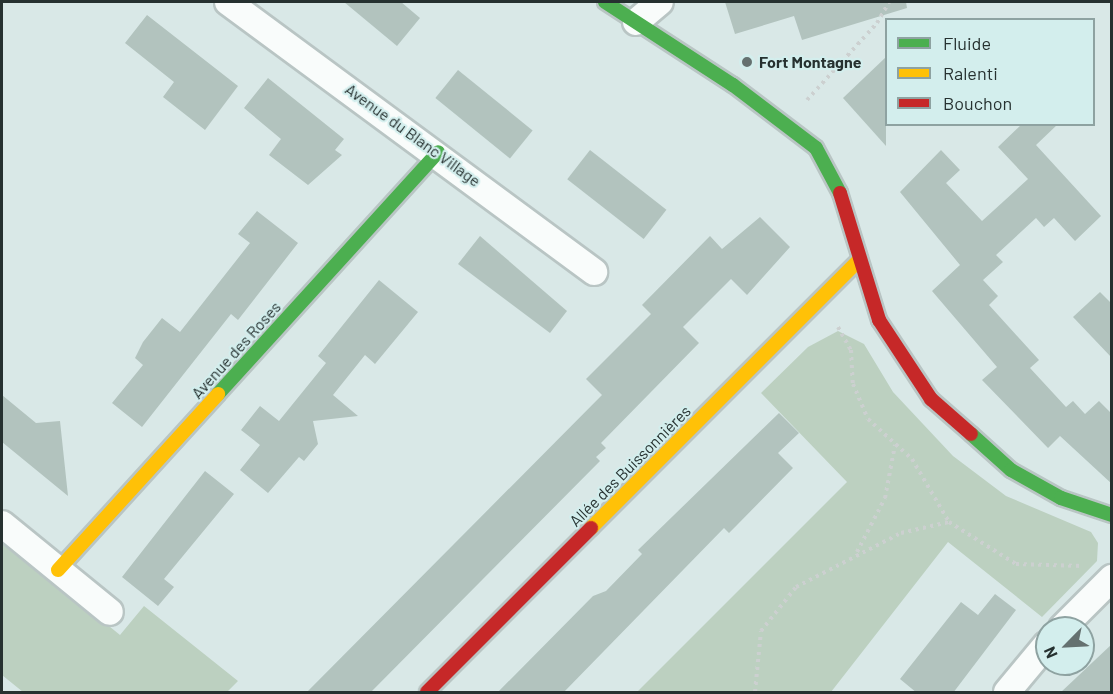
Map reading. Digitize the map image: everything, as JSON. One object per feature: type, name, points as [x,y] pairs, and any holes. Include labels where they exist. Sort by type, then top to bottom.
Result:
[{"type":"street","name":"Avenue du Blanc Village","points":[[228,2],[438,152],[594,272]]},
{"type":"street","points":[[605,2],[786,122],[828,165],[857,262],[895,348],[951,419],[1038,486],[1112,515]]},
{"type":"street","points":[[636,22],[660,2]]},
{"type":"street","name":"Avenue des Roses","points":[[58,570],[438,152]]},
{"type":"street","name":"Allée des Buissonnières","points":[[427,693],[857,262]]},
{"type":"street","points":[[2,524],[110,612]]},
{"type":"street","points":[[1074,616],[1111,578]]},
{"type":"street","points":[[1007,693],[1035,659]]},
{"type":"path","points":[[786,122],[877,24],[889,2]]},
{"type":"path","points":[[822,298],[851,350],[854,384],[868,419],[912,459],[949,522],[1017,564],[1083,566],[1111,578]]},
{"type":"path","points":[[857,553],[872,533],[885,498],[895,444]]},
{"type":"path","points":[[755,693],[761,631],[775,609],[796,587],[857,553],[901,533],[949,522]]},
{"type":"green space","points":[[838,331],[864,344],[893,392],[953,456],[1006,496],[1091,532],[1098,543],[1097,561],[1041,616],[948,542],[831,692],[637,692],[847,482],[761,393],[808,347]]},
{"type":"green space","points":[[2,539],[120,635],[144,606],[238,681],[227,692],[23,692],[2,675]]},
{"type":"building","points":[[344,2],[401,2],[420,18],[397,46]]},
{"type":"building","points":[[725,2],[906,2],[907,8],[802,40],[794,16],[735,34]]},
{"type":"building","points":[[147,15],[238,86],[205,130],[163,97],[174,82],[125,43]]},
{"type":"building","points":[[885,58],[886,146],[843,98]]},
{"type":"building","points":[[458,70],[533,130],[510,158],[435,98]]},
{"type":"building","points":[[268,78],[344,139],[335,150],[342,155],[308,185],[269,155],[281,139],[244,108]]},
{"type":"building","points":[[1020,126],[1056,126],[1036,145],[1101,216],[1075,241],[1054,218],[1044,227],[1036,218],[996,255],[1003,262],[983,280],[998,296],[989,305],[1039,360],[1030,368],[1066,407],[1073,401],[1085,414],[1099,401],[1112,414],[1112,484],[1060,436],[1048,448],[982,380],[997,367],[932,291],[960,265],[900,192],[941,150],[960,170],[946,183],[982,221],[1028,179],[998,147]]},
{"type":"building","points":[[590,150],[666,210],[644,239],[567,179]]},
{"type":"building","points":[[257,211],[298,243],[238,320],[231,314],[142,427],[112,403],[143,365],[135,358],[143,342],[162,318],[180,332],[250,243],[238,234]]},
{"type":"building","points":[[760,217],[790,247],[747,295],[731,279],[683,327],[699,343],[601,443],[606,448],[596,457],[600,461],[370,693],[306,693],[602,395],[586,379],[651,314],[642,305],[710,236],[722,249]]},
{"type":"building","points":[[480,236],[567,311],[550,333],[458,264]]},
{"type":"building","points":[[379,280],[418,312],[375,364],[365,355],[333,395],[358,416],[313,421],[318,444],[304,461],[299,457],[268,493],[240,470],[260,445],[241,430],[260,406],[279,421],[326,363],[318,356]]},
{"type":"building","points":[[1100,292],[1112,304],[1112,358],[1073,317]]},
{"type":"building","points":[[2,395],[36,423],[60,421],[68,496],[2,442]]},
{"type":"building","points":[[779,413],[799,433],[778,453],[793,468],[729,533],[724,528],[563,693],[497,693],[593,596],[606,591],[642,554],[638,550]]},
{"type":"building","points":[[205,471],[234,494],[164,579],[174,587],[158,606],[122,577]]},
{"type":"building","points":[[995,594],[1016,610],[953,693],[917,693],[900,679],[961,602],[978,615]]},
{"type":"building","points":[[1112,644],[1112,693],[1060,693],[1078,676],[1095,676],[1095,660]]},
{"type":"traffic: fast","points":[[605,2],[733,85],[816,148],[840,193]]},
{"type":"traffic: fast","points":[[218,394],[438,152]]},
{"type":"traffic: fast","points":[[971,434],[1011,470],[1061,498],[1112,515]]},
{"type":"traffic: slow","points":[[591,528],[857,262]]},
{"type":"traffic: slow","points":[[58,570],[218,394]]},
{"type":"traffic: jam","points":[[840,193],[879,320],[931,399],[971,434]]},
{"type":"traffic: jam","points":[[427,692],[591,528]]},
{"type":"place","name":"Fort Montagne","points":[[747,62]]}]
